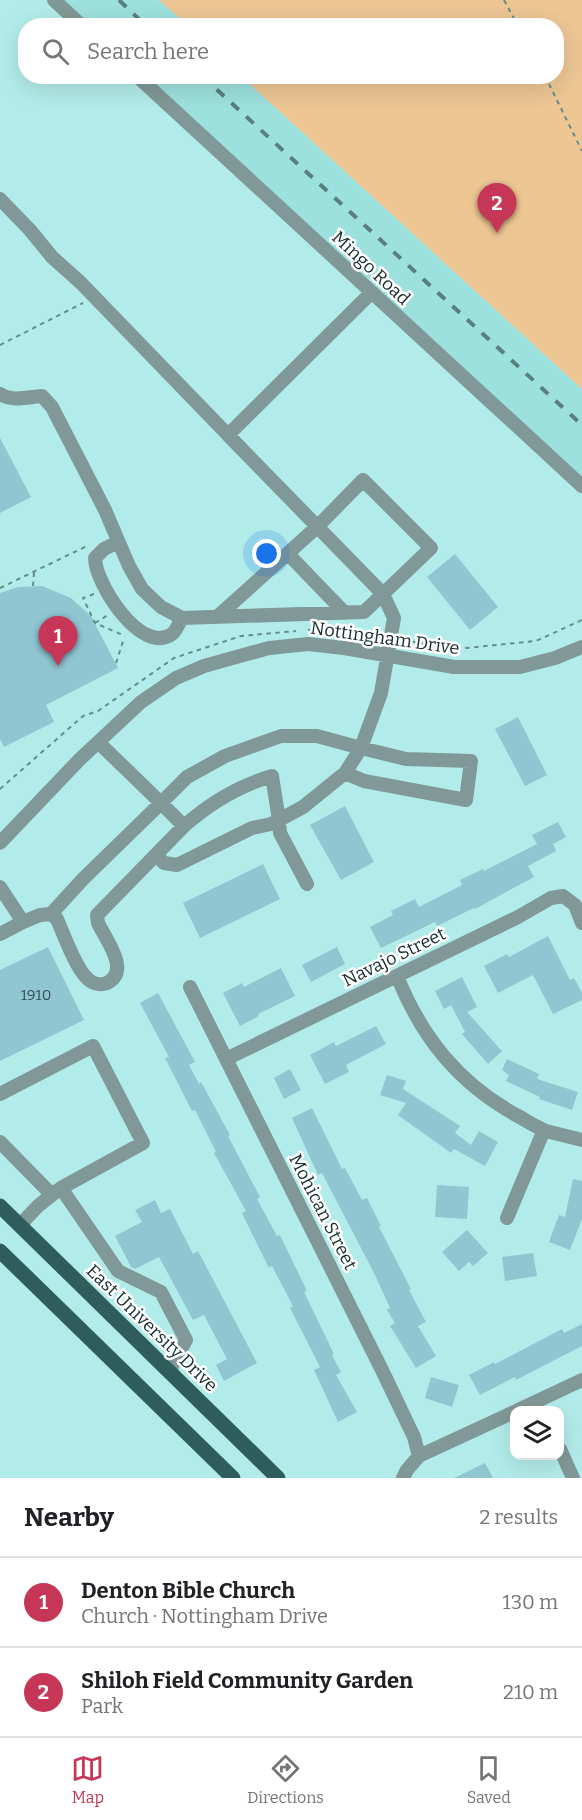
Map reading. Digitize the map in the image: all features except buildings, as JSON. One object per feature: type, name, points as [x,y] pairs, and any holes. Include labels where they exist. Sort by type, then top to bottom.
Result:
[{"type":"main road","name":"East University Drive","points":[[0,1206],[278,1478]]},
{"type":"main road","points":[[0,1251],[232,1478]]},
{"type":"street","points":[[54,0],[73,18]]},
{"type":"street","name":"Mingo Road","points":[[146,84],[582,486]]},
{"type":"street","points":[[0,199],[52,257],[94,297],[383,594],[394,618],[381,693],[361,748],[345,773],[303,807],[272,824],[252,828],[177,865],[164,863],[156,855]]},
{"type":"street","points":[[228,435],[371,293]]},
{"type":"street","points":[[0,394],[4,397],[18,398],[42,396],[52,407],[105,510],[129,566],[142,589],[161,607],[182,618],[217,617],[345,613],[364,612],[431,548],[363,480],[317,527],[217,617]]},
{"type":"street","points":[[118,542],[99,553],[95,558],[95,568],[105,589],[125,618],[143,633],[159,638],[172,634],[182,618]]},
{"type":"street","points":[[288,554],[345,613]]},
{"type":"street","name":"Nottingham Drive","points":[[0,843],[98,742],[141,702],[176,678],[204,666],[269,648],[308,644],[454,667],[520,667],[555,658],[582,647]]},
{"type":"street","points":[[0,934],[23,922],[51,914],[83,879],[187,777],[225,756],[281,736],[317,736],[406,759],[471,761],[466,800],[364,781],[345,773]]},
{"type":"street","points":[[98,742],[184,826]]},
{"type":"street","points":[[51,914],[57,919],[84,976],[97,984],[104,985],[116,976],[118,967],[98,923],[97,915],[184,826],[212,803],[251,782],[272,776],[280,833],[307,884]]},
{"type":"street","points":[[0,887],[23,922]]},
{"type":"street","name":"Navajo Street","points":[[226,1059],[518,917],[550,898],[563,896],[575,905],[582,923]]},
{"type":"street","points":[[398,976],[420,1024],[444,1057],[481,1093],[495,1104],[544,1130],[582,1140]]},
{"type":"street","name":"Mohican Street","points":[[189,987],[382,1370],[414,1437],[419,1456]]},
{"type":"street","points":[[0,1094],[93,1046],[143,1143],[56,1192],[20,1225]]},
{"type":"street","points":[[507,1218],[544,1130]]},
{"type":"street","points":[[0,1142],[56,1192],[118,1271],[160,1292],[186,1340],[169,1372]]},
{"type":"street","points":[[539,1406],[582,1380]]},
{"type":"street","points":[[404,1478],[407,1470],[419,1456],[510,1414]]},
{"type":"street","points":[[564,1458],[573,1478]]},
{"type":"path","points":[[504,0],[514,18]]},
{"type":"path","points":[[549,84],[582,151]]},
{"type":"path","points":[[0,345],[94,297]]},
{"type":"path","points":[[0,588],[94,542]]},
{"type":"path","points":[[33,586],[34,572]]},
{"type":"path","points":[[96,593],[83,598],[95,623],[125,636]]},
{"type":"path","points":[[95,623],[108,615]]},
{"type":"path","points":[[307,630],[329,628],[456,649],[536,640],[582,620]]},
{"type":"path","points":[[116,663],[131,623]]},
{"type":"path","points":[[0,789],[83,716],[98,711],[174,658],[241,636],[296,631]]},
{"type":"shaded area","points":[[54,0],[159,0],[179,18],[74,18]]},
{"type":"shaded area","points":[[159,0],[582,0],[582,389],[250,84],[564,84],[564,18],[179,18]]},
{"type":"shaded area","points":[[145,84],[250,84],[582,389],[582,486]]},
{"type":"railway","points":[[119,0],[138,18]]},
{"type":"railway","points":[[211,84],[582,425]]},
{"type":"place","name":"Shiloh Field Community Garden","points":[[497,233]]},
{"type":"place","name":"Denton Bible Church","points":[[58,666]]}]
